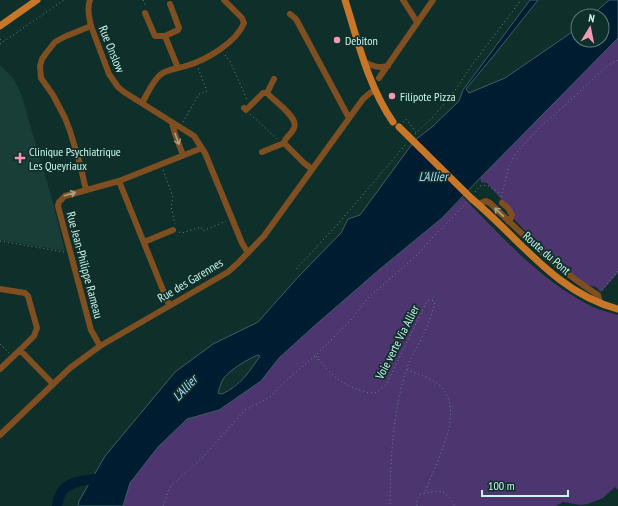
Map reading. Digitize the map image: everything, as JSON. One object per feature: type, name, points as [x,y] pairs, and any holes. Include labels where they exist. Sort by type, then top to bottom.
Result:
[{"type":"main road","points":[[345,0],[368,72],[372,92],[376,100],[394,122]]},
{"type":"main road","points":[[0,26],[34,1]]},
{"type":"main road","points":[[368,72],[384,109],[394,122]]},
{"type":"main road","name":"Route du Pont","points":[[394,122],[473,200],[553,275],[572,289],[600,303],[618,309]]},
{"type":"street","name":"Rue Onslow","points":[[90,0],[88,4],[88,16],[113,81],[124,92],[194,136],[202,148],[233,218],[242,243],[248,253]]},
{"type":"street","points":[[142,103],[160,75],[171,69],[196,62],[221,49],[242,29],[244,23],[239,15],[224,0]]},
{"type":"street","points":[[403,0],[417,22]]},
{"type":"street","points":[[379,78],[433,0]]},
{"type":"street","points":[[145,13],[155,36],[165,36],[178,30],[179,28],[170,4]]},
{"type":"street","points":[[290,14],[296,19],[349,118]]},
{"type":"street","points":[[86,190],[79,159],[70,131],[53,95],[42,78],[40,66],[44,56],[56,42],[64,37],[91,26]]},
{"type":"street","points":[[165,36],[178,68]]},
{"type":"street","points":[[365,62],[379,68],[388,66]]},
{"type":"street","points":[[247,108],[263,93],[267,93],[274,79]]},
{"type":"street","name":"Rue des Garennes","points":[[0,434],[70,368],[100,346],[228,272],[264,236],[363,99],[372,92]]},
{"type":"street","points":[[262,152],[283,144],[295,126],[295,120],[267,93]]},
{"type":"street","points":[[172,123],[183,155],[202,148]]},
{"type":"street","points":[[283,144],[312,169]]},
{"type":"street","name":"Rue Jean-Philippe Rameau","points":[[100,346],[91,330],[58,206],[59,202],[64,196],[118,181],[183,155]]},
{"type":"street","points":[[118,181],[169,305]]},
{"type":"street","points":[[473,200],[486,201],[490,203],[565,272],[578,283],[598,295],[600,303]]},
{"type":"street","points":[[502,203],[508,208],[512,215],[509,222]]},
{"type":"street","points":[[144,242],[173,230]]},
{"type":"street","points":[[0,289],[25,293],[28,296],[37,328],[36,333],[0,369]]},
{"type":"street","points":[[20,350],[53,384]]},
{"type":"path","points":[[0,44],[64,0]]},
{"type":"path","points":[[412,137],[434,116],[456,89],[472,65],[521,0]]},
{"type":"path","points":[[221,49],[230,61],[247,108],[283,144]]},
{"type":"path","points":[[475,192],[480,186],[487,184],[501,194],[509,166],[516,153],[543,124],[572,100],[607,66],[618,60]]},
{"type":"path","points":[[180,127],[199,94],[207,91],[196,62]]},
{"type":"path","points":[[406,118],[416,133]]},
{"type":"path","points":[[296,269],[337,225],[408,142]]},
{"type":"path","points":[[160,164],[174,197],[171,208],[175,222],[173,230],[182,233],[201,227],[203,231],[233,218]]},
{"type":"path","points":[[163,506],[170,487],[203,457],[245,410],[270,397],[282,384],[316,355],[350,321],[368,298],[417,255],[451,219],[473,200]]},
{"type":"path","points":[[0,241],[70,253]]},
{"type":"path","points":[[598,295],[618,271]]},
{"type":"path","name":"Voie verte Via Allier","points":[[316,355],[327,370],[350,387],[372,393],[379,390],[387,383],[428,301],[431,300],[435,303],[426,329],[406,370],[398,405],[392,451],[390,506]]},
{"type":"path","points":[[0,344],[13,357]]},
{"type":"path","points":[[406,370],[438,384],[447,394],[451,409],[442,450],[425,493]]},
{"type":"path","points":[[418,506],[417,499],[421,494],[437,490],[449,496],[455,506]]},
{"type":"shaded area","points":[[618,23],[618,273],[601,292],[596,287],[584,284],[545,252],[510,215],[502,204],[501,199],[487,183],[481,182],[480,175],[595,48],[610,48],[610,32]]},
{"type":"shaded area","name":"Clinique Psychiatrique Les Queyriaux","points":[[0,65],[13,78],[21,94],[51,195],[65,251],[0,240]]},
{"type":"shaded area","points":[[463,197],[522,256],[554,283],[592,307],[618,315],[618,490],[615,487],[603,498],[588,504],[581,505],[563,502],[556,506],[123,506],[130,483],[158,447],[187,419],[219,410],[261,381],[279,358],[313,327],[442,218]]},
{"type":"water","name":"L'Allier","points":[[530,0],[538,0],[466,89],[469,93],[505,78],[570,33],[570,48],[608,48],[442,218],[313,327],[279,358],[261,381],[219,410],[187,419],[158,447],[130,483],[123,506],[78,506],[79,501],[105,456],[175,372],[213,344],[258,322],[299,276],[341,233],[348,219],[360,215],[415,140],[432,127],[459,101],[463,90]],"holes":[[[258,355],[260,356],[248,373],[234,387],[222,394],[218,393],[222,381],[228,373],[249,359]]]},
{"type":"water","name":"L'Allier","points":[[609,0],[618,0],[618,38],[610,46],[610,8],[600,8]]},
{"type":"waterway","points":[[57,506],[59,497],[67,486],[80,481],[104,478]]},
{"type":"place","name":"Debiton","points":[[337,40]]},
{"type":"place","name":"Filipote Pizza","points":[[392,96]]},
{"type":"place","name":"Clinique Psychiatrique Les Queyriaux","points":[[20,158]]}]
